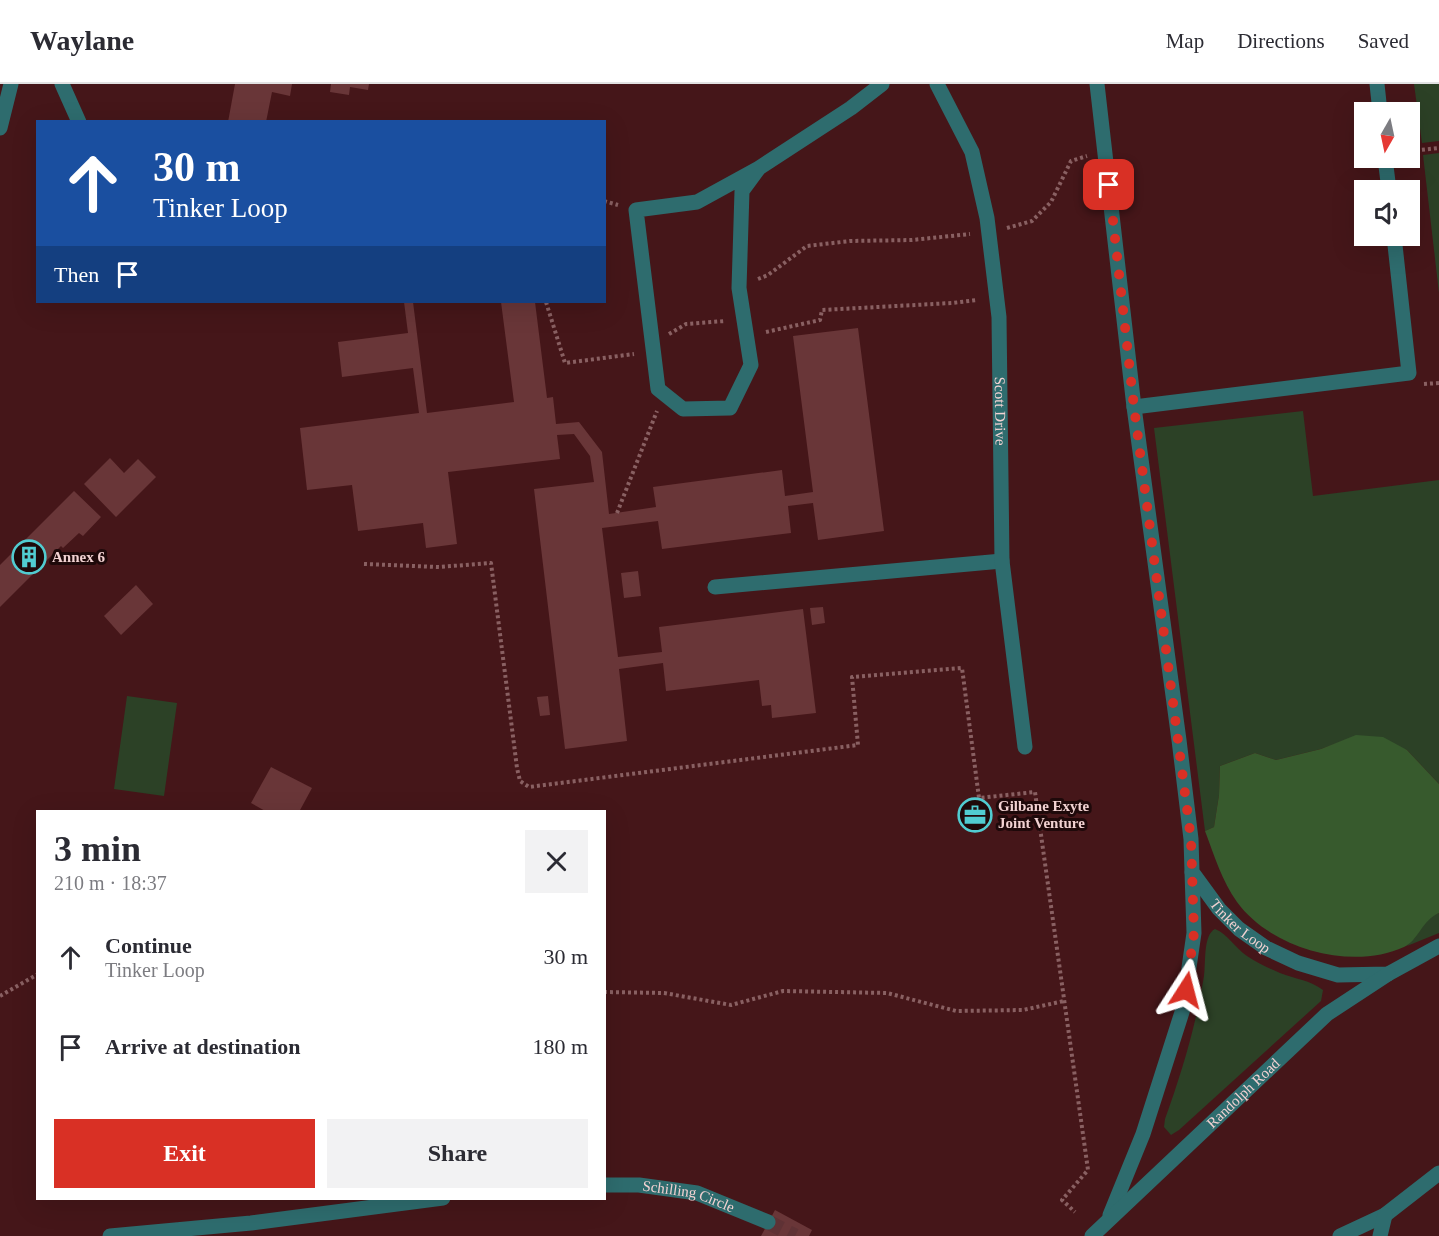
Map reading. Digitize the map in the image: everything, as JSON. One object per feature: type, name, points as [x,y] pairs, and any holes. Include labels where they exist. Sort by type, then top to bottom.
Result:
[{"type":"street","points":[[0,128],[10,84]]},
{"type":"street","points":[[62,84],[78,120]]},
{"type":"street","points":[[759,168],[742,191],[739,288],[751,365],[730,408],[683,409],[658,389],[636,210],[697,202],[759,168],[882,84]]},
{"type":"street","name":"Scott Drive","points":[[937,84],[972,153],[989,233],[999,317],[1002,561],[1025,747]]},
{"type":"street","points":[[1097,84],[1134,407],[1191,839],[1192,872]]},
{"type":"street","points":[[1377,84],[1379,102]]},
{"type":"street","points":[[1134,407],[1409,373],[1395,246]]},
{"type":"street","points":[[715,586],[1002,561]]},
{"type":"street","name":"Tinker Loop","points":[[1192,872],[1219,909],[1239,929],[1266,948],[1298,963],[1338,975],[1388,974],[1439,946]]},
{"type":"street","name":"Randolph Road","points":[[1107,1222],[1143,1134],[1183,1009],[1194,933],[1192,872]]},
{"type":"street","name":"Randolph Road","points":[[1092,1236],[1327,1014],[1388,974]]},
{"type":"street","points":[[1340,1236],[1384,1215],[1439,1173]]},
{"type":"street","name":"Schilling Circle","points":[[606,1185],[639,1185],[698,1193],[768,1222]]},
{"type":"street","points":[[110,1236],[251,1223],[429,1200]]},
{"type":"street","points":[[1380,1236],[1384,1215]]},
{"type":"path","points":[[1420,151],[1439,148]]},
{"type":"path","points":[[739,288],[768,275],[807,246],[850,241],[912,240],[989,233],[1032,221],[1051,202],[1071,161],[1105,150]]},
{"type":"path","points":[[617,513],[664,394]]},
{"type":"path","points":[[364,564],[439,567],[491,563],[517,768],[520,781],[529,787],[858,744],[852,677],[962,668],[979,798],[1035,792],[1088,1170],[1062,1200],[1075,1212]]},
{"type":"path","points":[[0,996],[36,975]]},
{"type":"path","points":[[606,992],[664,993],[731,1005],[783,991],[887,993],[956,1011],[1023,1010],[1064,1001]]},
{"type":"green space","points":[[1414,84],[1439,84],[1439,141],[1422,143],[1420,102],[1416,102]]},
{"type":"green space","points":[[1439,153],[1439,293],[1423,155]]},
{"type":"green space","points":[[1303,411],[1313,496],[1439,480],[1439,784],[1407,750],[1356,736],[1321,749],[1276,760],[1255,753],[1220,766],[1219,795],[1214,827],[1205,831],[1154,428]]},
{"type":"green space","points":[[127,696],[177,703],[164,796],[114,789]]},
{"type":"green space","points":[[1356,735],[1383,737],[1407,750],[1439,784],[1439,913],[1428,920],[1413,940],[1404,947],[1383,954],[1361,957],[1337,956],[1291,943],[1270,932],[1252,918],[1237,902],[1227,885],[1205,831],[1214,827],[1219,795],[1220,766],[1255,753],[1276,760],[1321,749]]},
{"type":"green space","points":[[1439,913],[1439,933],[1407,946],[1429,917]]},
{"type":"green space","points":[[1215,929],[1255,961],[1323,990],[1321,1001],[1171,1135],[1164,1127],[1165,1119],[1193,1030],[1204,976],[1208,937]]},
{"type":"building","points":[[235,84],[292,84],[290,96],[272,92],[266,120],[228,120]]},
{"type":"building","points":[[331,84],[369,84],[368,90],[350,87],[349,95],[330,92]]},
{"type":"building","points":[[404,303],[413,303],[427,413],[514,402],[501,303],[535,303],[547,398],[553,397],[556,424],[579,422],[602,452],[609,514],[656,507],[653,487],[782,470],[785,496],[813,492],[793,336],[858,328],[884,531],[818,540],[813,503],[788,506],[791,533],[662,549],[658,521],[602,528],[618,657],[662,652],[659,627],[803,609],[816,713],[772,718],[771,705],[762,706],[759,680],[666,691],[663,663],[619,669],[627,741],[565,749],[534,489],[594,482],[590,456],[574,434],[557,435],[560,459],[448,472],[457,544],[426,548],[423,523],[358,531],[352,485],[307,490],[300,428],[419,413],[413,368],[342,377],[338,342],[408,333]]},
{"type":"building","points":[[110,458],[124,473],[138,459],[156,477],[116,517],[84,484]]},
{"type":"building","name":"Annex 6","points":[[74,491],[101,517],[83,536],[79,533],[63,548],[61,546],[0,607],[0,565]]},
{"type":"building","points":[[638,571],[641,596],[624,598],[621,573]]},
{"type":"building","points":[[136,585],[153,604],[121,635],[104,616]]},
{"type":"building","points":[[823,607],[825,623],[812,625],[810,608]]},
{"type":"building","points":[[548,696],[550,715],[540,716],[537,697]]},
{"type":"building","points":[[271,767],[312,788],[300,810],[263,810],[251,803]]},
{"type":"building","points":[[775,1210],[812,1230],[809,1236],[761,1236]]},
{"type":"tunnel","points":[[768,1222],[795,1236]]},
{"type":"place","name":"Annex 6","points":[[29,557]]},
{"type":"place","name":"Gilbane Exyte Joint Venture","points":[[975,815]]},
{"type":"route","points":[[1109,185],[1134,407],[1191,839],[1194,933],[1186,990]]}]
